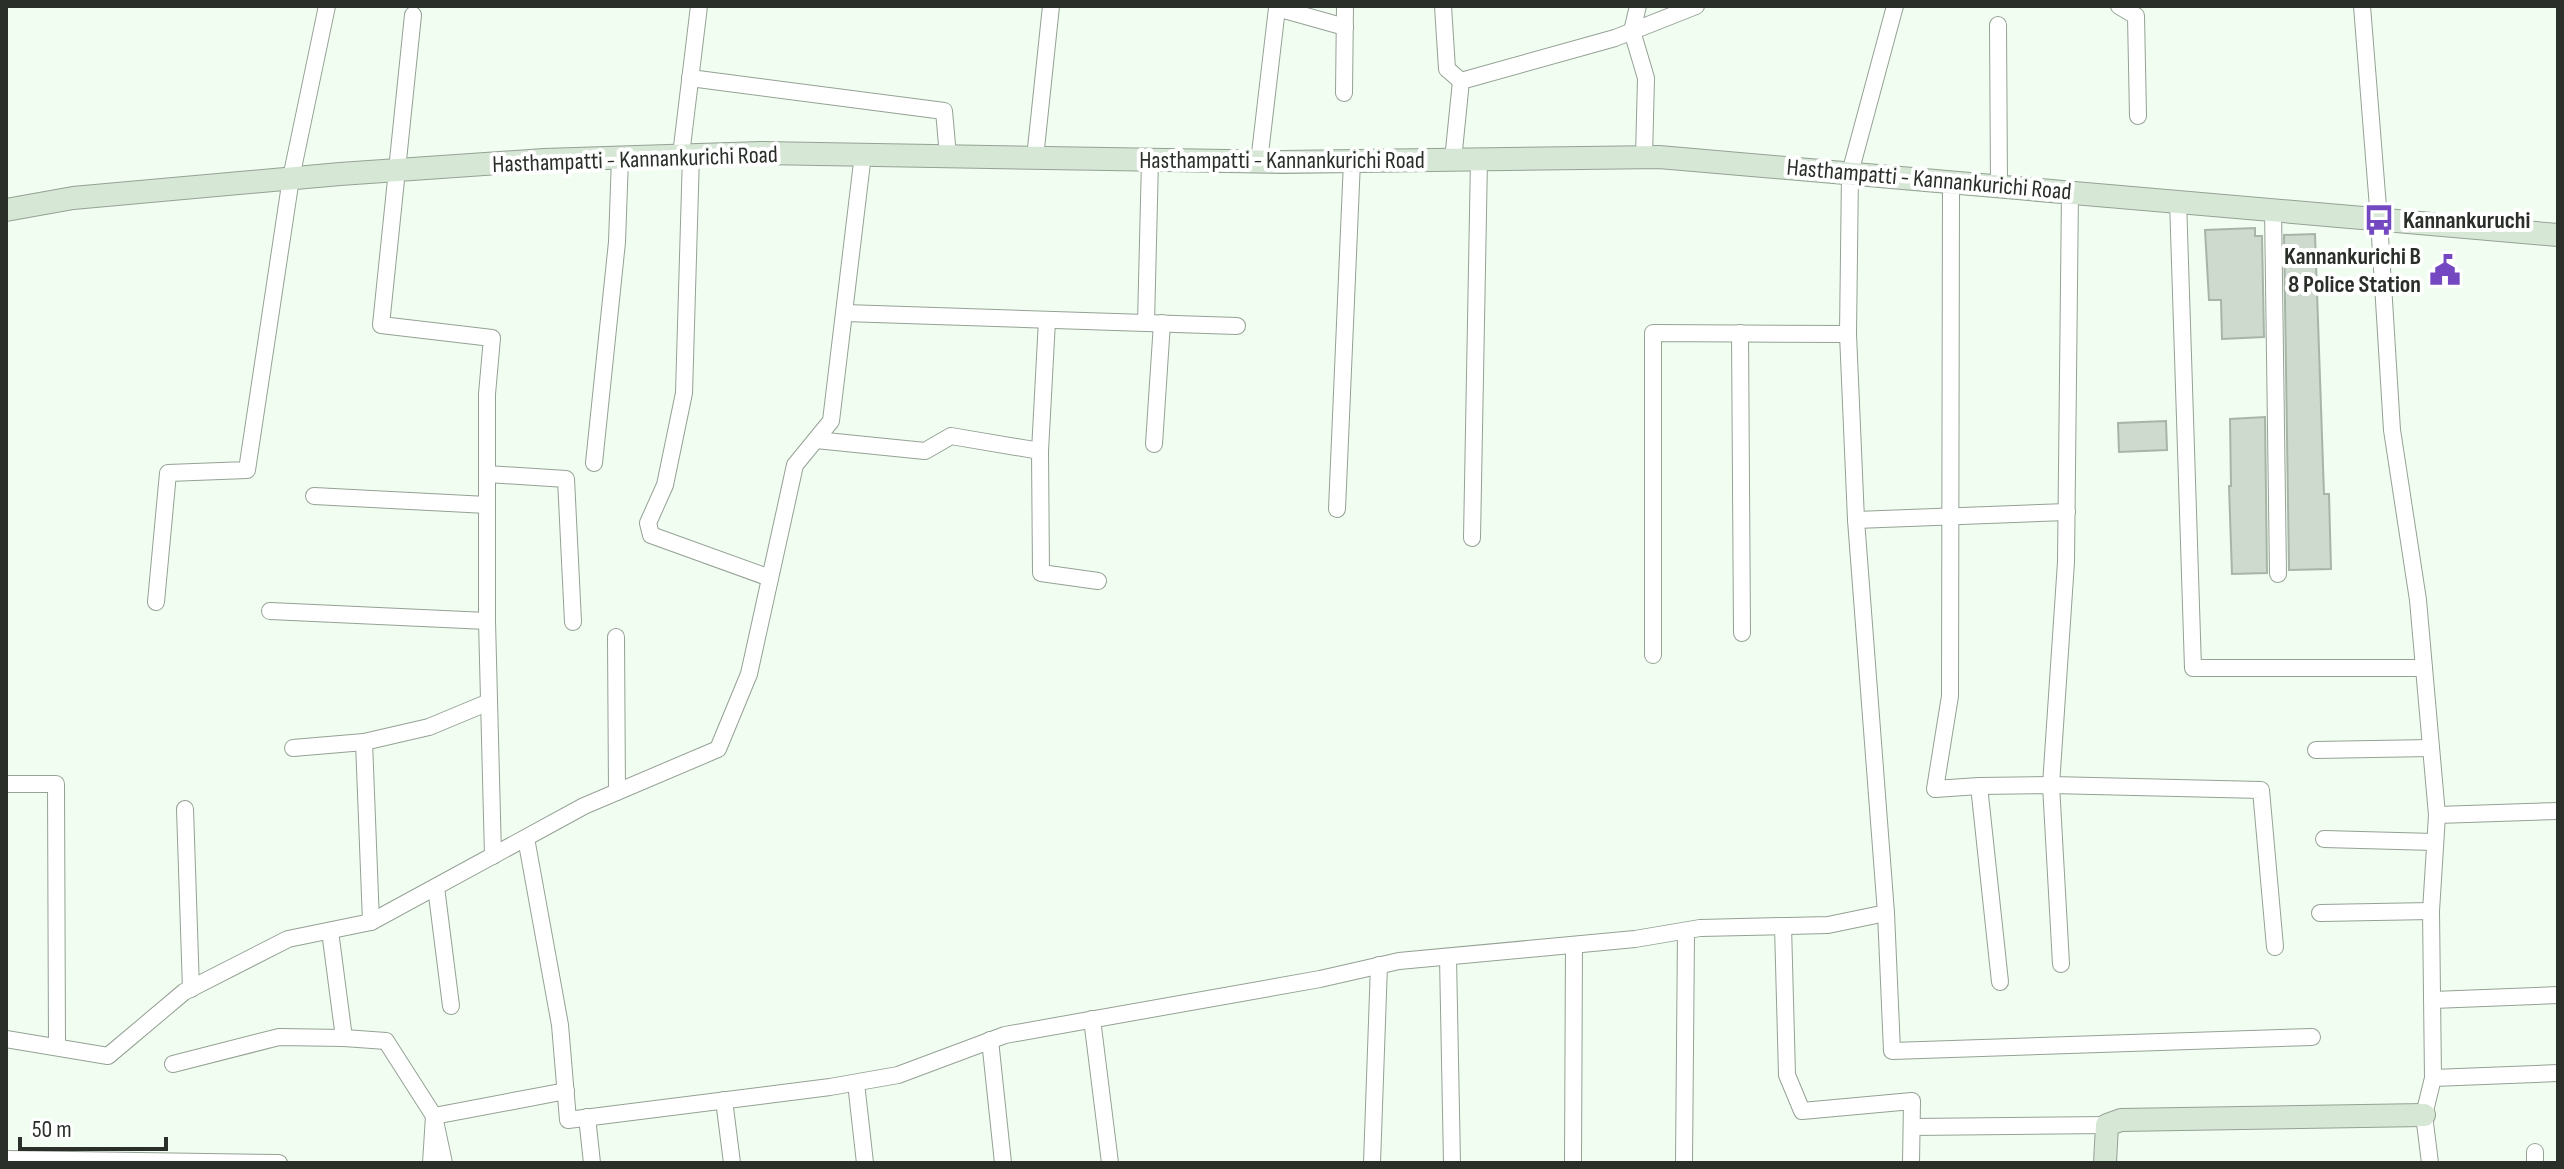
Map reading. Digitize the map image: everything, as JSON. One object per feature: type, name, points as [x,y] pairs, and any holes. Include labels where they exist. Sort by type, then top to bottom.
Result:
[{"type":"main road","name":"Hasthampatti - Kannankurichi Road","points":[[6,210],[73,198],[291,178],[686,155],[863,154],[1259,162],[1644,157],[2178,200],[2558,235]]},
{"type":"main road","points":[[2105,1163],[2107,1125],[2121,1120],[2424,1115]]},
{"type":"street","points":[[156,602],[168,473],[247,470],[291,178],[327,6]]},
{"type":"street","points":[[699,6],[690,78],[686,155],[684,393],[665,485],[648,523],[651,535],[770,578]]},
{"type":"street","points":[[1035,158],[1051,6]]},
{"type":"street","points":[[1344,93],[1345,6]]},
{"type":"street","points":[[1443,6],[1447,69],[1461,81]]},
{"type":"street","points":[[1638,6],[1632,31],[1646,78],[1644,157]]},
{"type":"street","points":[[1461,81],[1632,31],[1696,6]]},
{"type":"street","points":[[1895,6],[1850,173],[1848,334],[1856,520],[1886,913],[1892,1051],[2312,1037]]},
{"type":"street","points":[[2119,6],[2136,16],[2138,116]]},
{"type":"street","points":[[2362,6],[2392,430],[2418,600],[2437,815],[2431,911],[2433,1078],[2424,1115],[2430,1163]]},
{"type":"street","points":[[1259,162],[1277,8],[1345,27]]},
{"type":"street","points":[[413,15],[381,325],[492,338],[487,394],[487,621],[493,856]]},
{"type":"street","points":[[1998,25],[1999,185]]},
{"type":"street","points":[[690,78],[944,111],[948,156]]},
{"type":"street","points":[[1453,160],[1461,81]]},
{"type":"street","points":[[6,1039],[108,1056],[191,989],[288,939],[371,922],[584,806],[718,749],[749,674],[795,465],[831,421],[863,154]]},
{"type":"street","points":[[594,463],[617,242],[620,158]]},
{"type":"street","points":[[1472,538],[1479,159]]},
{"type":"street","points":[[1150,160],[1154,444]]},
{"type":"street","points":[[1337,509],[1352,161]]},
{"type":"street","points":[[1951,181],[1950,696],[1935,789],[2051,785],[2261,790],[2275,947]]},
{"type":"street","points":[[2061,964],[2051,785],[2066,562],[2070,191]]},
{"type":"street","points":[[2178,200],[2193,668],[2424,668]]},
{"type":"street","points":[[2273,209],[2278,574]]},
{"type":"street","points":[[845,313],[1237,326]]},
{"type":"street","points":[[1047,320],[1040,451],[1041,573],[1098,581]]},
{"type":"street","points":[[1653,655],[1653,333],[1848,334]]},
{"type":"street","points":[[1740,333],[1742,633]]},
{"type":"street","points":[[816,440],[925,451],[951,436],[1040,451]]},
{"type":"street","points":[[487,474],[566,479],[573,622]]},
{"type":"street","points":[[314,496],[487,505]]},
{"type":"street","points":[[1856,520],[2067,512]]},
{"type":"street","points":[[270,611],[487,621]]},
{"type":"street","points":[[616,637],[617,792]]},
{"type":"street","points":[[293,748],[364,742],[429,727],[489,702]]},
{"type":"street","points":[[364,742],[371,922]]},
{"type":"street","points":[[2316,750],[2431,748]]},
{"type":"street","points":[[6,784],[56,784],[57,1047]]},
{"type":"street","points":[[1979,786],[2000,982]]},
{"type":"street","points":[[185,809],[191,989]]},
{"type":"street","points":[[2437,815],[2558,811]]},
{"type":"street","points":[[526,838],[560,1025],[568,1120],[898,1075],[1005,1035],[1320,979],[1399,961],[1635,939],[1686,931],[1828,925],[1886,913]]},
{"type":"street","points":[[2324,839],[2434,842]]},
{"type":"street","points":[[436,887],[451,1006]]},
{"type":"street","points":[[2320,913],[2431,911]]},
{"type":"street","points":[[1783,926],[1787,1075],[1802,1111],[1912,1101],[1911,1163]]},
{"type":"street","points":[[330,931],[344,1038]]},
{"type":"street","points":[[1684,1163],[1686,931]]},
{"type":"street","points":[[1573,1163],[1574,945]]},
{"type":"street","points":[[1448,957],[1452,1163]]},
{"type":"street","points":[[1372,1163],[1379,965]]},
{"type":"street","points":[[2433,1000],[2558,995]]},
{"type":"street","points":[[1092,1019],[1110,1163]]},
{"type":"street","points":[[173,1064],[279,1037],[386,1041],[434,1116],[444,1163]]},
{"type":"street","points":[[990,1040],[1003,1163]]},
{"type":"street","points":[[2433,1078],[2558,1073]]},
{"type":"street","points":[[856,1083],[865,1163]]},
{"type":"street","points":[[434,1116],[566,1091]]},
{"type":"street","points":[[724,1100],[732,1163]]},
{"type":"street","points":[[431,1163],[434,1116]]},
{"type":"street","points":[[587,1117],[592,1163]]},
{"type":"street","points":[[1912,1127],[2107,1125]]},
{"type":"street","points":[[7,1154],[279,1163]]},
{"type":"building","points":[[2255,228],[2255,236],[2262,236],[2264,337],[2222,339],[2221,300],[2209,300],[2205,230]]},
{"type":"building","points":[[2315,234],[2324,494],[2329,494],[2331,569],[2289,570],[2284,235]]},
{"type":"building","points":[[2265,417],[2267,573],[2232,574],[2230,419]]},
{"type":"building","points":[[2166,421],[2167,450],[2119,452],[2118,423]]},
{"type":"place","name":"Kannankuruchi","points":[[2379,220]]},
{"type":"place","name":"Kannankurichi B 8 Police Station","points":[[2445,270]]}]
